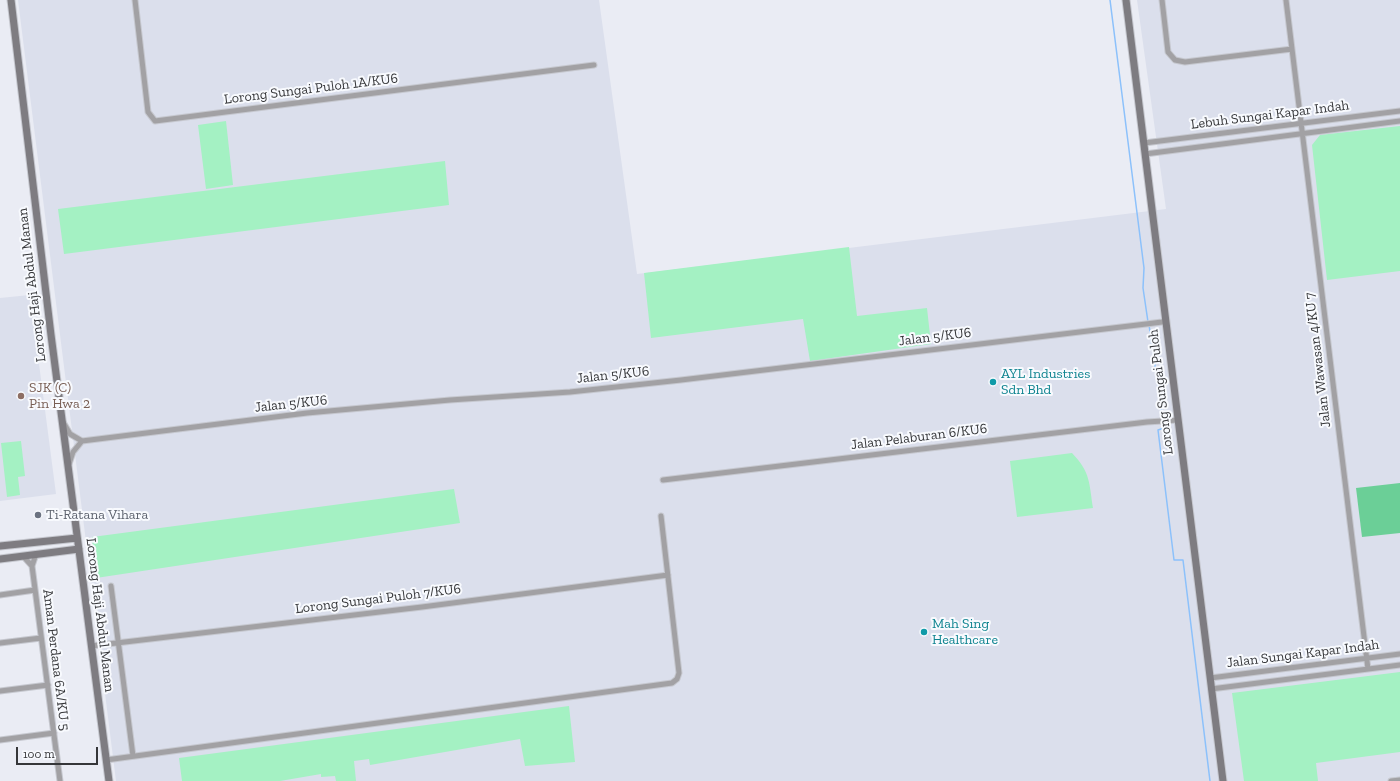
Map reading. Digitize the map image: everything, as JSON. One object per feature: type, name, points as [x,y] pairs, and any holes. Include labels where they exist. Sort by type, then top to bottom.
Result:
[{"type":"street","name":"Lorong Haji Abdul Manan","points":[[11,0],[51,335],[109,781]]},
{"type":"street","name":"Lorong Sungai Puloh 1A/KU6","points":[[135,0],[148,112],[155,121],[594,65]]},
{"type":"street","name":"Lorong Sungai Puloh","points":[[1126,0],[1164,321],[1178,420],[1223,781]]},
{"type":"street","points":[[1162,0],[1168,52],[1175,60],[1185,62],[1292,49]]},
{"type":"street","name":"Jalan Wawasan 4/KU 7","points":[[1286,0],[1368,669]]},
{"type":"street","name":"Lebuh Sungai Kapar Indah","points":[[1144,143],[1400,111]]},
{"type":"street","name":"Lebuh Sungai Kapar Indah","points":[[1145,154],[1400,121]]},
{"type":"street","name":"Jalan 5/KU6","points":[[82,441],[308,413],[450,400],[570,392],[681,380],[1164,321]]},
{"type":"street","name":"Jalan Pelaburan 6/KU6","points":[[664,480],[1156,421],[1178,420]]},
{"type":"street","points":[[63,421],[70,434],[82,441],[73,452],[69,469]]},
{"type":"street","points":[[106,760],[672,683],[677,679],[679,673],[661,516]]},
{"type":"street","points":[[0,546],[77,538]]},
{"type":"street","points":[[0,559],[79,549]]},
{"type":"street","name":"Aman Perdana 6A/KU 5","points":[[36,554],[32,566],[60,781]]},
{"type":"street","points":[[23,556],[32,566]]},
{"type":"street","name":"Lorong Sungai Puloh 7/KU6","points":[[91,646],[422,607],[668,575]]},
{"type":"street","points":[[111,586],[133,756]]},
{"type":"street","points":[[0,595],[35,590]]},
{"type":"street","points":[[0,643],[41,638]]},
{"type":"street","name":"Jalan Sungai Kapar Indah","points":[[1210,678],[1400,654]]},
{"type":"street","name":"Jalan Sungai Kapar Indah","points":[[1211,689],[1400,665]]},
{"type":"street","points":[[0,692],[48,685]]},
{"type":"street","points":[[0,740],[54,733]]},
{"type":"street","points":[[1391,781],[1400,780]]},
{"type":"shaded area","points":[[18,0],[599,0],[637,274],[1166,209],[1137,0],[1400,0],[1400,781],[116,781]]},
{"type":"shaded area","name":"SJK (C) Pin Hwa 2","points":[[30,295],[56,494],[0,501],[0,298]]},
{"type":"green space","points":[[226,121],[233,185],[206,189],[198,125]]},
{"type":"green space","points":[[1400,126],[1400,271],[1327,280],[1312,145],[1320,135]]},
{"type":"green space","points":[[445,161],[449,205],[64,254],[58,209]]},
{"type":"green space","points":[[849,247],[857,316],[927,308],[931,344],[810,361],[803,319],[651,338],[644,273]]},
{"type":"green space","points":[[21,441],[25,476],[18,477],[20,495],[7,497],[1,443]]},
{"type":"green space","points":[[1072,453],[1086,473],[1090,485],[1093,508],[1017,517],[1010,461]]},
{"type":"green space","points":[[1400,483],[1400,533],[1362,537],[1356,488]]},
{"type":"green space","points":[[454,489],[460,523],[96,578],[92,537]]},
{"type":"green space","points":[[1400,672],[1400,752],[1316,763],[1318,781],[1244,781],[1232,693]]},
{"type":"green space","points":[[569,706],[575,762],[525,766],[520,739],[370,765],[369,759],[354,761],[356,781],[336,781],[335,776],[321,777],[321,774],[280,781],[182,781],[179,758]]},
{"type":"waterway","points":[[1110,0],[1144,268],[1143,288],[1148,322]]},
{"type":"waterway","points":[[1149,325],[1164,428],[1158,430],[1174,560],[1183,560],[1210,781]]},
{"type":"place","name":"AYL Industries Sdn Bhd","points":[[993,382]]},
{"type":"place","name":"SJK (C) Pin Hwa 2","points":[[21,396]]},
{"type":"place","name":"Ti-Ratana Vihara","points":[[38,515]]},
{"type":"place","name":"Mah Sing Healthcare","points":[[924,632]]}]
